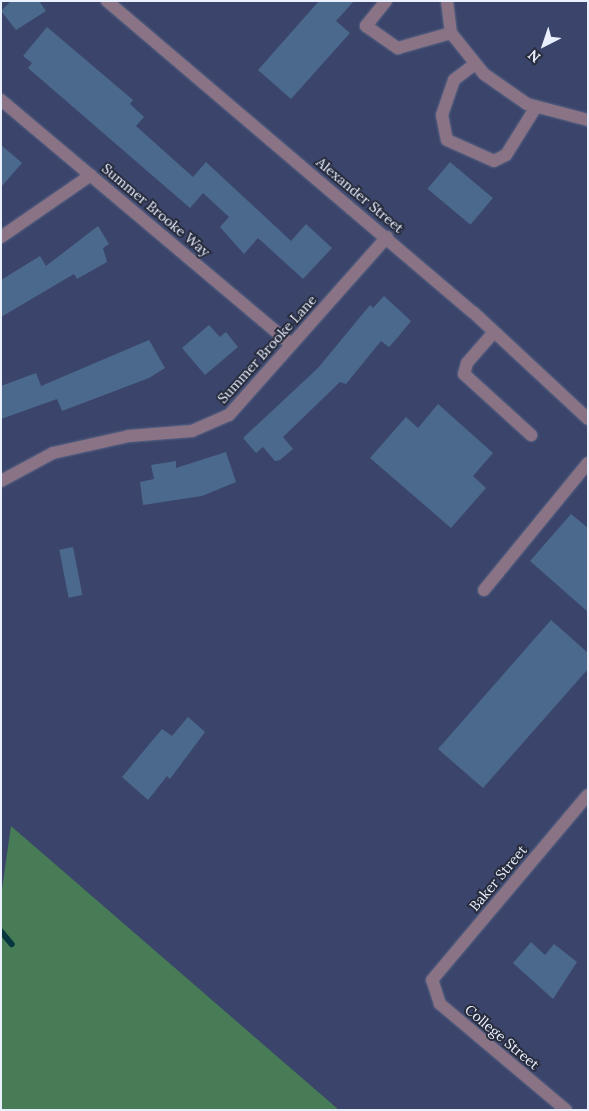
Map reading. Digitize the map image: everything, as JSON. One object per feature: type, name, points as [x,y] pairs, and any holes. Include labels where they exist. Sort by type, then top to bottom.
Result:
[{"type":"street","name":"Alexander Street","points":[[107,1],[387,237],[494,332],[588,420]]},
{"type":"street","points":[[386,1],[366,26],[398,48],[451,33]]},
{"type":"street","points":[[447,1],[451,33],[484,74],[536,107],[588,120]]},
{"type":"street","points":[[475,64],[454,80],[442,115],[448,140],[494,161],[506,155],[536,107]]},
{"type":"street","name":"Summer Brooke Way","points":[[1,100],[291,344]]},
{"type":"street","points":[[1,237],[90,175]]},
{"type":"street","name":"Summer Brooke Lane","points":[[1,481],[53,454],[129,436],[192,431],[229,415],[387,237]]},
{"type":"street","points":[[494,332],[467,363],[464,374],[531,435]]},
{"type":"street","points":[[484,590],[588,463]]},
{"type":"street","name":"Baker Street","points":[[432,980],[588,795]]},
{"type":"street","name":"College Street","points":[[432,980],[440,1004],[566,1110]]},
{"type":"green space","points":[[11,826],[339,1110],[1,1110],[1,896]]},
{"type":"building","points":[[11,1],[39,1],[46,11],[16,30],[1,11]]},
{"type":"building","points":[[319,1],[354,1],[336,21],[350,33],[291,99],[258,70]]},
{"type":"building","points":[[47,27],[133,100],[130,104],[144,117],[136,126],[193,177],[206,162],[291,241],[306,224],[332,248],[303,279],[258,238],[244,254],[220,227],[229,217],[203,193],[190,208],[28,68],[32,63],[23,56]]},
{"type":"building","points":[[1,145],[22,163],[1,187]]},
{"type":"building","points":[[450,162],[493,198],[470,225],[428,189]]},
{"type":"building","points":[[98,226],[109,244],[103,248],[107,262],[77,279],[74,274],[1,317],[1,280],[40,256],[46,266]]},
{"type":"building","points":[[384,296],[411,321],[398,337],[389,347],[381,341],[346,384],[340,382],[283,437],[293,449],[280,460],[275,461],[263,447],[256,453],[243,438],[318,368],[370,305],[373,308]]},
{"type":"building","points":[[209,325],[220,337],[226,332],[238,347],[205,375],[182,348]]},
{"type":"building","points":[[149,340],[165,368],[149,378],[62,411],[57,399],[1,419],[1,386],[36,373],[41,386]]},
{"type":"building","points":[[438,404],[493,453],[473,476],[486,488],[451,528],[370,458],[406,417],[418,428]]},
{"type":"building","points":[[226,452],[236,482],[202,496],[143,505],[140,482],[154,479],[151,465],[176,461],[176,468]]},
{"type":"building","points":[[571,514],[588,528],[588,612],[530,561]]},
{"type":"building","points":[[73,547],[82,595],[69,598],[59,550]]},
{"type":"building","points":[[551,620],[588,653],[588,669],[483,788],[438,749]]},
{"type":"building","points":[[188,717],[205,732],[170,779],[167,776],[148,800],[122,777],[162,729],[172,736]]},
{"type":"building","points":[[531,942],[545,955],[554,944],[577,962],[553,999],[513,963]]},
{"type":"waterway","points":[[1,931],[12,944]]}]
